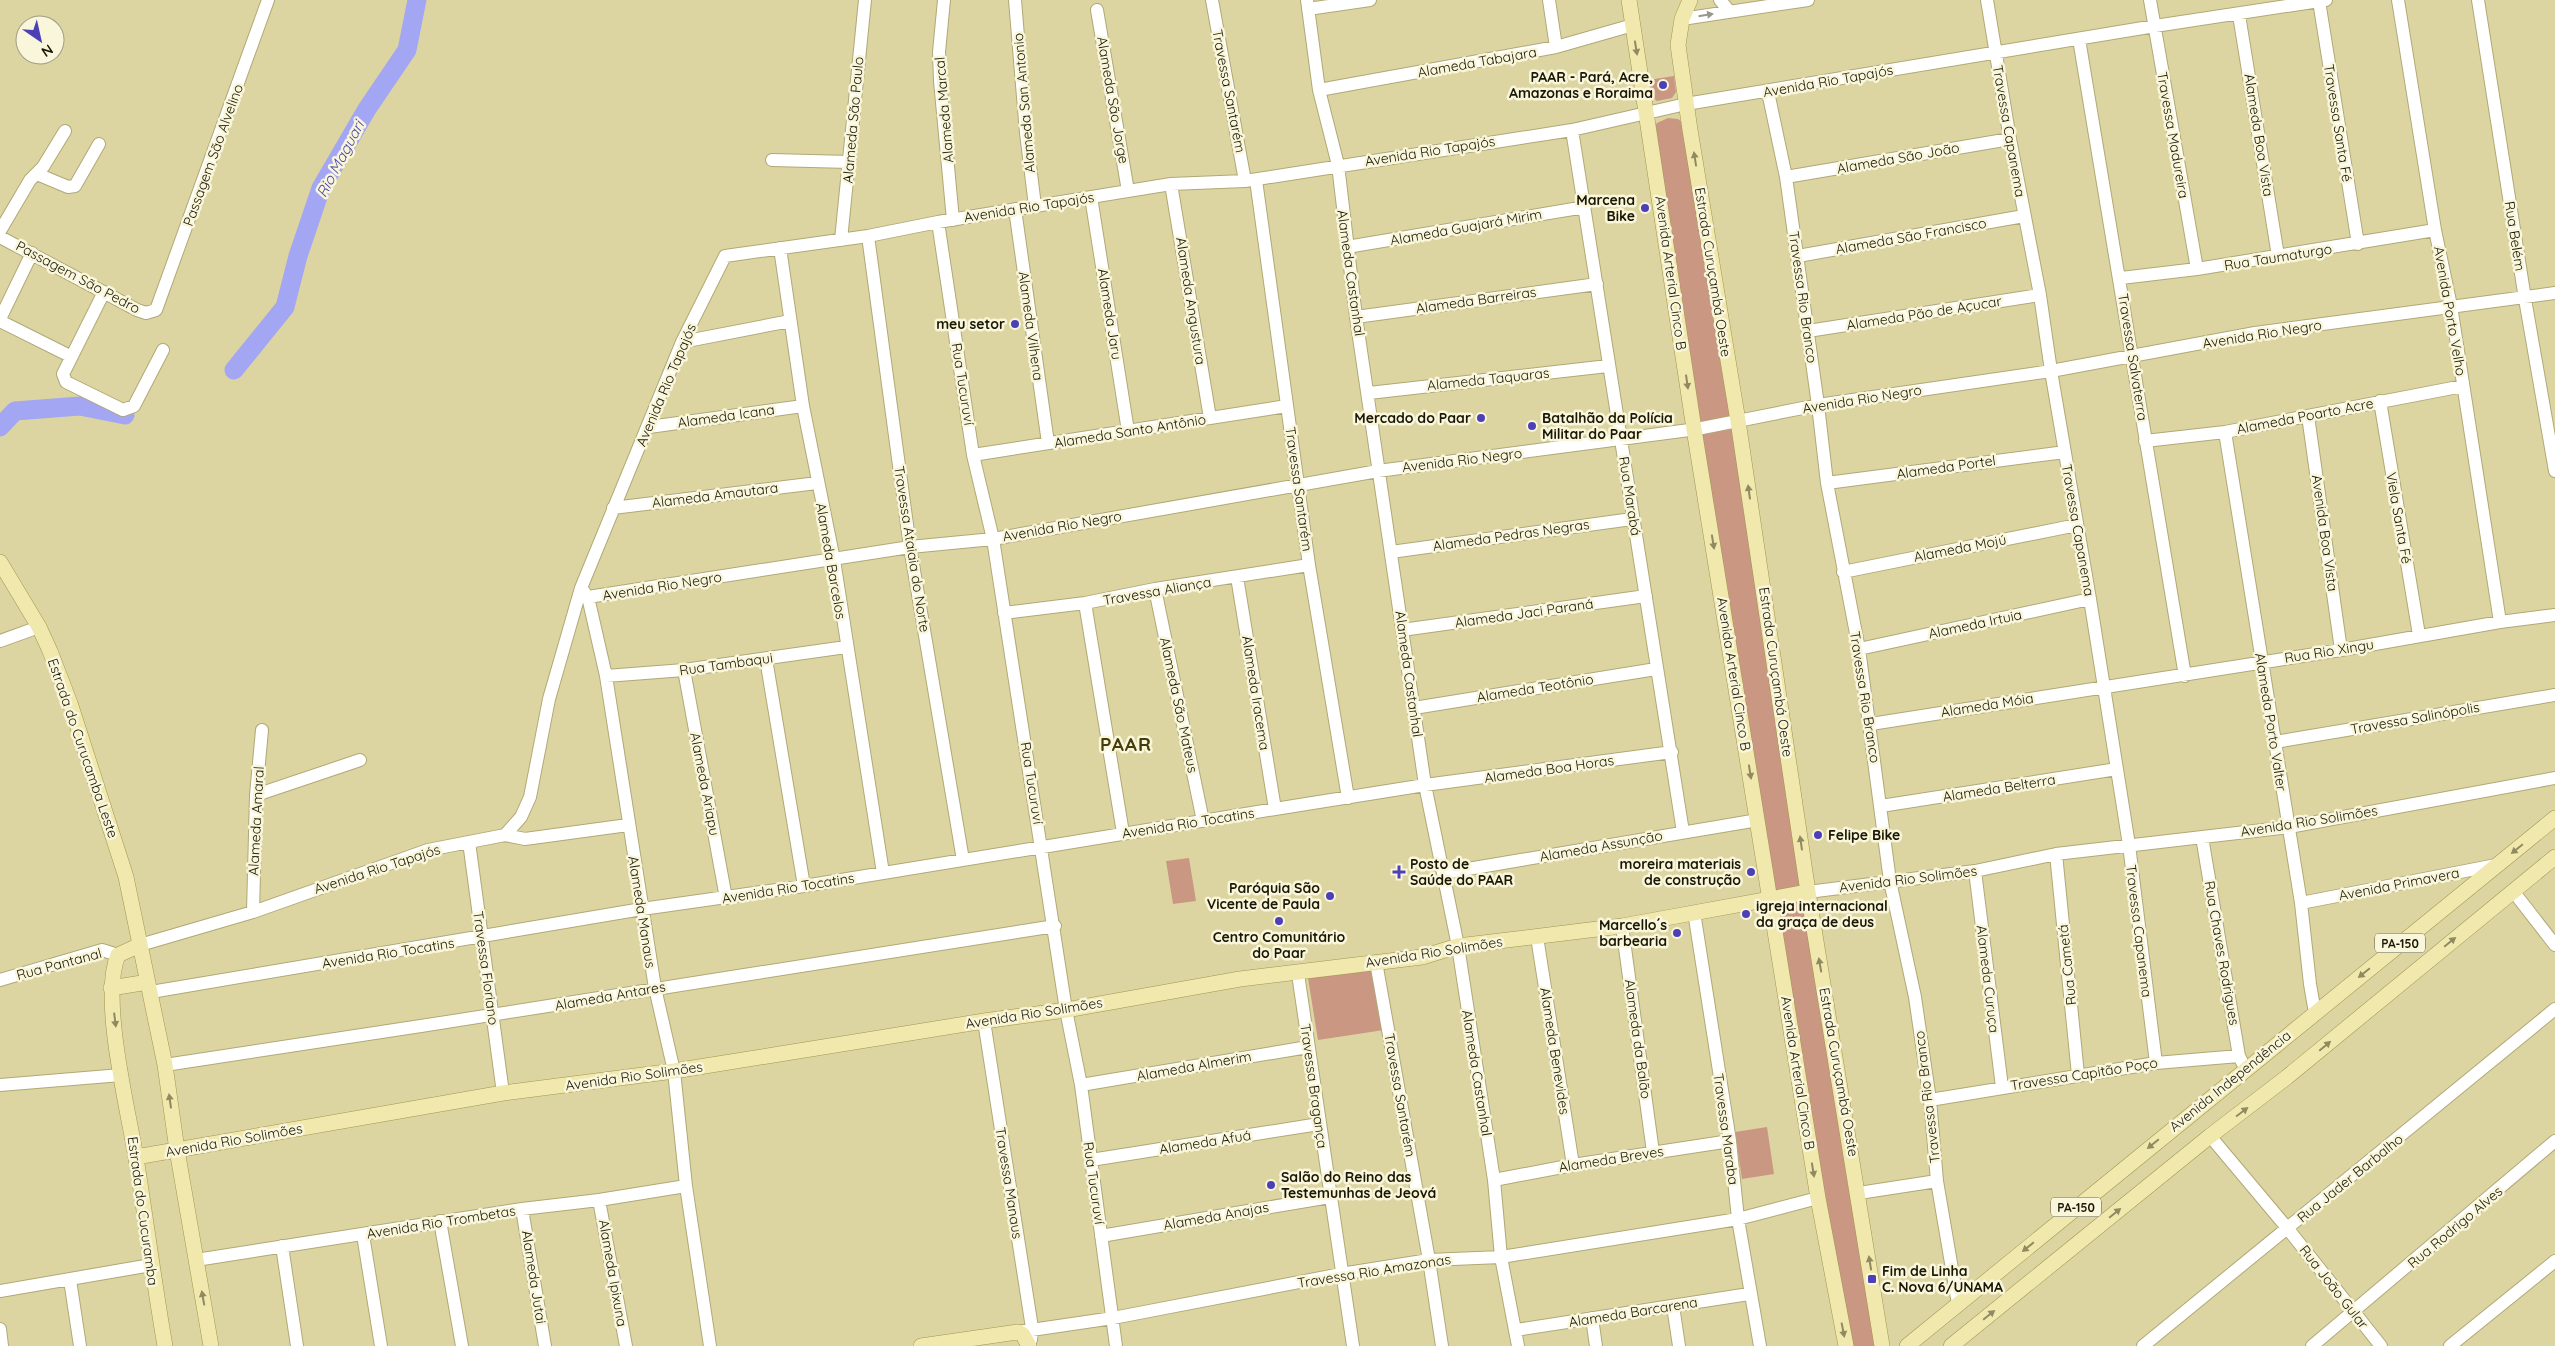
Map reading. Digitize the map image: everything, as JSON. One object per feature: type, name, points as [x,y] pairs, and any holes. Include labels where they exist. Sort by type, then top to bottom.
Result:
[{"type":"main road","name":"Avenida Arterial Cinco B","points":[[1629,0],[1648,114],[1694,430],[1818,1198],[1846,1346]]},
{"type":"main road","name":"Estrada Curuçambá Oeste","points":[[1690,0],[1682,19],[1678,46],[1686,104],[1738,421],[1808,892],[1859,1193],[1880,1344]]},
{"type":"main road","name":"Estrada do Curucamba Leste","points":[[0,562],[39,627],[70,704],[123,868],[140,945]]},
{"type":"main road","name":"Avenida Independência","points":[[1907,1346],[2242,1062],[2316,1012],[2555,818]]},
{"type":"main road","name":"PA-150","points":[[1951,1346],[2210,1136],[2287,1077],[2555,857]]},
{"type":"main road","name":"Avenida Rio Solimões","points":[[136,1157],[503,1093],[674,1071],[984,1021],[1066,1010],[1240,979],[1298,974],[1376,962],[1422,958],[1458,946],[1622,926],[1770,897],[1808,892]]},
{"type":"main road","points":[[118,955],[140,945],[165,1065],[176,1150],[211,1346]]},
{"type":"main road","name":"Estrada do Cucuramba","points":[[118,955],[114,965],[111,988],[121,1076],[136,1157],[164,1346]]},
{"type":"main road","points":[[111,988],[149,987]]},
{"type":"main road","points":[[921,1346],[1027,1339]]},
{"type":"street","name":"Passagem São Alvelino","points":[[156,310],[268,0]]},
{"type":"street","name":"Alameda São Paulo","points":[[842,240],[865,0]]},
{"type":"street","name":"Alameda Marcal","points":[[944,0],[939,52],[940,81],[953,220]]},
{"type":"street","name":"Alameda San Antonio","points":[[1015,0],[1026,133],[1035,206]]},
{"type":"street","name":"Travessa Santarém","points":[[1212,0],[1251,181],[1348,798]]},
{"type":"street","points":[[1307,5],[1370,0]]},
{"type":"street","points":[[1549,0],[1556,48]]},
{"type":"street","points":[[1720,0],[1730,12]]},
{"type":"street","points":[[1682,19],[1808,0]]},
{"type":"street","name":"Travessa Capanema","points":[[1987,0],[2010,139],[2040,295],[2117,769],[2156,1063]]},
{"type":"street","name":"Travessa Madureira","points":[[2150,0],[2197,269]]},
{"type":"street","name":"Avenida Porto Velho","points":[[2398,0],[2435,230],[2451,306],[2500,622]]},
{"type":"street","name":"Rua Belém","points":[[2478,0],[2525,299],[2555,470]]},
{"type":"street","name":"Avenida Rio Tapajós","points":[[140,945],[253,912],[413,854],[505,835],[521,817],[530,797],[549,699],[614,508],[649,427],[682,342],[725,256],[868,236],[938,222],[1171,184],[1251,181],[1572,130],[1686,104],[1768,92],[2155,26],[2323,1]]},
{"type":"street","name":"Travessa Santa Fé","points":[[2323,1],[2358,244]]},
{"type":"street","name":"Alameda Castanhal","points":[[1307,5],[1319,90],[1338,166],[1356,317],[1369,393],[1378,471],[1425,785],[1458,946],[1494,1180],[1501,1257],[1518,1346]]},
{"type":"street","name":"Alameda São Jorge","points":[[1097,10],[1128,191]]},
{"type":"street","name":"Alameda Boa Vista","points":[[2239,15],[2278,256]]},
{"type":"street","name":"Alameda Tabajara","points":[[1319,90],[1556,48],[1633,25]]},
{"type":"street","name":"Travessa Salvaterra","points":[[2079,39],[2121,278],[2145,441],[2185,676]]},
{"type":"street","name":"Travessa Rio Branco","points":[[1768,92],[1786,177],[1798,256],[1818,405],[1826,483],[1859,649],[1871,724],[1890,881],[1915,997],[1930,1100],[1937,1181],[1958,1304]]},
{"type":"street","name":"Rua Marabá","points":[[1572,130],[1656,669],[1672,752],[1683,832]]},
{"type":"street","points":[[0,231],[30,180],[65,132]]},
{"type":"street","name":"Alameda São João","points":[[1786,177],[2010,139]]},
{"type":"street","points":[[36,174],[68,187],[75,186],[99,144]]},
{"type":"street","points":[[772,160],[850,162]]},
{"type":"street","name":"Alameda Angustura","points":[[1171,184],[1210,418]]},
{"type":"street","name":"Alameda Jaru","points":[[1091,197],[1128,431]]},
{"type":"street","name":"Alameda Guajará Mirim","points":[[1347,247],[1585,207]]},
{"type":"street","name":"Alameda Vilhena","points":[[1015,209],[1048,443]]},
{"type":"street","name":"Alameda São Francisco","points":[[1798,256],[2024,216]]},
{"type":"street","name":"Rua Tucuruví","points":[[938,222],[973,455],[993,539],[1055,926],[1066,1010],[1081,1085],[1114,1318],[1116,1346]]},
{"type":"street","name":"Rua Taumaturgo","points":[[2121,278],[2197,269],[2435,230]]},
{"type":"street","name":"Passagem São Pedro","points":[[0,236],[137,310],[146,313],[156,310]]},
{"type":"street","name":"Travessa Ataiaia do Norte","points":[[868,236],[910,547],[963,860]]},
{"type":"street","name":"Alameda Barcelos","points":[[780,248],[803,406],[834,560],[846,647],[883,873]]},
{"type":"street","points":[[32,254],[0,320],[70,356]]},
{"type":"street","name":"Alameda Barreiras","points":[[1356,317],[1596,284]]},
{"type":"street","points":[[104,292],[70,356],[63,374],[66,382],[123,410],[128,410],[134,406],[163,350]]},
{"type":"street","name":"Avenida Rio Negro","points":[[585,593],[834,560],[910,547],[993,539],[1378,471],[1694,430],[1818,405],[2051,371],[2255,333],[2451,306],[2525,299],[2555,293]]},
{"type":"street","name":"Alameda Pão de Açucar","points":[[1808,331],[2040,295]]},
{"type":"street","points":[[682,342],[790,321]]},
{"type":"street","name":"Alameda Taquaras","points":[[1369,393],[1608,366]]},
{"type":"street","name":"Alameda Poarto Acre","points":[[2145,441],[2224,432],[2463,386]]},
{"type":"street","name":"Viela Santa Fé","points":[[2380,401],[2419,635]]},
{"type":"street","name":"Alameda Icana","points":[[649,427],[803,406]]},
{"type":"street","name":"Alameda Santo Antônio","points":[[973,455],[1287,406]]},
{"type":"street","name":"Avenida Boa Vista","points":[[2308,416],[2341,650]]},
{"type":"street","name":"Alameda Porto Valter","points":[[2224,432],[2289,827],[2301,903],[2310,984],[2316,1012]]},
{"type":"street","name":"Alameda Portel","points":[[1826,483],[2065,452]]},
{"type":"street","name":"Alameda Amautara","points":[[614,508],[817,483]]},
{"type":"street","name":"Alameda Pedras Negras","points":[[1391,552],[1632,519]]},
{"type":"street","name":"Alameda Mojú","points":[[1844,572],[2077,525]]},
{"type":"street","name":"Travessa Aliança","points":[[1004,613],[1085,603],[1155,589],[1310,565]]},
{"type":"street","name":"Alameda Iracema","points":[[1237,577],[1275,809]]},
{"type":"street","name":"Alameda São Mateus","points":[[1155,589],[1202,821]]},
{"type":"street","name":"Alameda Manaus","points":[[585,593],[606,676],[655,988],[674,1071],[686,1186],[710,1346]]},
{"type":"street","name":"Alameda Jaci Paraná","points":[[1402,630],[1646,596]]},
{"type":"street","name":"Alameda Irtuia","points":[[1859,649],[2090,600]]},
{"type":"street","points":[[1085,603],[1123,833]]},
{"type":"street","name":"Rua Rio Xingu","points":[[2103,686],[2185,676],[2419,635],[2555,615]]},
{"type":"street","points":[[0,640],[39,627]]},
{"type":"street","name":"Rua Tambaqui","points":[[606,676],[684,670],[846,647]]},
{"type":"street","points":[[766,659],[804,886]]},
{"type":"street","name":"Alameda Teotônio","points":[[1414,708],[1656,669]]},
{"type":"street","name":"Alameda Ariapu","points":[[684,670],[726,898]]},
{"type":"street","name":"Alameda Móia","points":[[1871,724],[2103,686]]},
{"type":"street","name":"Travessa Salinópolis","points":[[2274,742],[2555,694]]},
{"type":"street","name":"Alameda Amaral","points":[[253,912],[256,795],[262,730]]},
{"type":"street","name":"Alameda Boa Horas","points":[[1425,785],[1672,752]]},
{"type":"street","points":[[256,795],[360,760]]},
{"type":"street","name":"Alameda Belterra","points":[[1881,806],[2117,769]]},
{"type":"street","name":"Avenida Rio Solimões","points":[[1808,892],[1974,871],[2056,854],[2289,827],[2555,778]]},
{"type":"street","name":"Avenida Rio Tocatins","points":[[149,987],[481,938],[642,909],[804,886],[1425,785]]},
{"type":"street","name":"Alameda Assunção","points":[[1444,873],[1758,820]]},
{"type":"street","points":[[505,835],[525,839],[628,825]]},
{"type":"street","name":"Rua Chaves Rodrigues","points":[[2202,837],[2242,1062]]},
{"type":"street","name":"Travessa Floriano","points":[[469,842],[503,1093]]},
{"type":"street","name":"Rua Cametá","points":[[2056,854],[2078,1075]]},
{"type":"street","name":"Avenida Primavera","points":[[2301,903],[2496,865]]},
{"type":"street","name":"Alameda Curuça","points":[[1974,871],[2002,1087]]},
{"type":"street","points":[[2513,891],[2555,944]]},
{"type":"street","name":"Travessa Maraba","points":[[1694,912],[1730,1142],[1738,1219],[1749,1294],[1760,1346]]},
{"type":"street","name":"Alameda Antares","points":[[165,1065],[494,1016],[655,988],[1055,926]]},
{"type":"street","name":"Alameda da Balão","points":[[1622,926],[1653,1152]]},
{"type":"street","name":"Alameda Benevides","points":[[1537,937],[1573,1165]]},
{"type":"street","name":"Rua Pantanal","points":[[0,980],[102,950],[118,955]]},
{"type":"street","name":"Travessa Santarém","points":[[1376,962],[1429,1260],[1442,1346]]},
{"type":"street","name":"Travessa Bragança","points":[[1298,974],[1353,1346]]},
{"type":"street","name":"Rua Jader Barbalho","points":[[2143,1346],[2555,1009]]},
{"type":"street","name":"Travessa Manaus","points":[[984,1021],[1027,1339]]},
{"type":"street","name":"Alameda Almerim","points":[[1081,1085],[1308,1046]]},
{"type":"street","name":"Travessa Capitão Poço","points":[[1930,1100],[2156,1063],[2242,1062]]},
{"type":"street","points":[[0,1085],[121,1076]]},
{"type":"street","name":"Alameda Afuá","points":[[1091,1160],[1319,1124]]},
{"type":"street","name":"Rua João Gular","points":[[2210,1136],[2288,1229],[2381,1346]]},
{"type":"street","name":"Rua Rodrigo Alves","points":[[2312,1346],[2355,1312],[2555,1141]]},
{"type":"street","name":"Alameda Breves","points":[[1494,1180],[1653,1152],[1730,1142]]},
{"type":"street","points":[[1859,1193],[1937,1181]]},
{"type":"street","name":"Avenida Rio Trombetas","points":[[196,1260],[363,1235],[440,1221],[599,1200],[686,1186]]},
{"type":"street","name":"Alameda Anajas","points":[[1102,1236],[1330,1197]]},
{"type":"street","name":"Travessa Rio Amazonas","points":[[1027,1339],[1114,1318],[1341,1274],[1429,1260],[1501,1257],[1738,1219],[1818,1198]]},
{"type":"street","name":"Alameda Ipixuna","points":[[599,1200],[626,1346]]},
{"type":"street","name":"Alameda Jutai","points":[[522,1209],[545,1346]]},
{"type":"street","points":[[440,1221],[462,1346]]},
{"type":"street","points":[[363,1235],[381,1346]]},
{"type":"street","points":[[282,1246],[297,1346]]},
{"type":"street","points":[[2450,1346],[2555,1261]]},
{"type":"street","points":[[0,1291],[151,1265]]},
{"type":"street","points":[[70,1280],[80,1346]]},
{"type":"street","name":"Alameda Barcarena","points":[[1516,1330],[1749,1294]]},
{"type":"street","points":[[1673,1306],[1679,1346]]},
{"type":"street","points":[[1592,1318],[1596,1346]]},
{"type":"street","points":[[0,1329],[2,1346]]},
{"type":"shaded area","points":[[1674,76],[1676,92],[1672,98],[1657,101],[1651,96],[1648,80]]},
{"type":"shaded area","points":[[1668,118],[1678,119],[1689,128],[1875,1346],[1846,1346],[1650,131],[1657,123]]},
{"type":"shaded area","points":[[1189,858],[1196,901],[1173,904],[1166,861]]},
{"type":"shaded area","points":[[1375,968],[1384,1030],[1318,1040],[1308,978]]},
{"type":"shaded area","points":[[1767,1127],[1774,1174],[1742,1179],[1735,1132]]},
{"type":"waterway","name":"Rio Maguari","points":[[234,370],[285,307],[298,256],[321,188],[367,109],[407,50],[417,0]]},
{"type":"waterway","name":"Rio Maguari","points":[[0,427],[15,411],[80,406],[125,415]]},
{"type":"place","name":"PAAR - Pará, Acre, Amazonas e Roraima","points":[[1663,85]]},
{"type":"place","name":"Marcena Bike","points":[[1645,208]]},
{"type":"place","name":"meu setor","points":[[1015,324]]},
{"type":"place","name":"Mercado do Paar","points":[[1481,418]]},
{"type":"place","name":"Batalhão da Polícia Militar do Paar","points":[[1532,426]]},
{"type":"place","name":"Felipe Bike","points":[[1818,835]]},
{"type":"place","name":"Posto de Saúde do PAAR","points":[[1399,872]]},
{"type":"place","name":"moreira materiais de construção","points":[[1751,872]]},
{"type":"place","name":"Paróquia São Vicente de Paula","points":[[1330,896]]},
{"type":"place","name":"igreja internacional da graça de deus","points":[[1746,914]]},
{"type":"place","name":"Centro Comunitário do Paar","points":[[1279,921]]},
{"type":"place","name":"Marcello´s barbearia","points":[[1677,933]]},
{"type":"place","name":"Salão do Reino das Testemunhas de Jeová","points":[[1271,1185]]},
{"type":"place","name":"Fim de Linha C. Nova 6/UNAMA","points":[[1872,1279]]},
{"type":"district","name":"PAAR","points":[[1126,744]]}]
